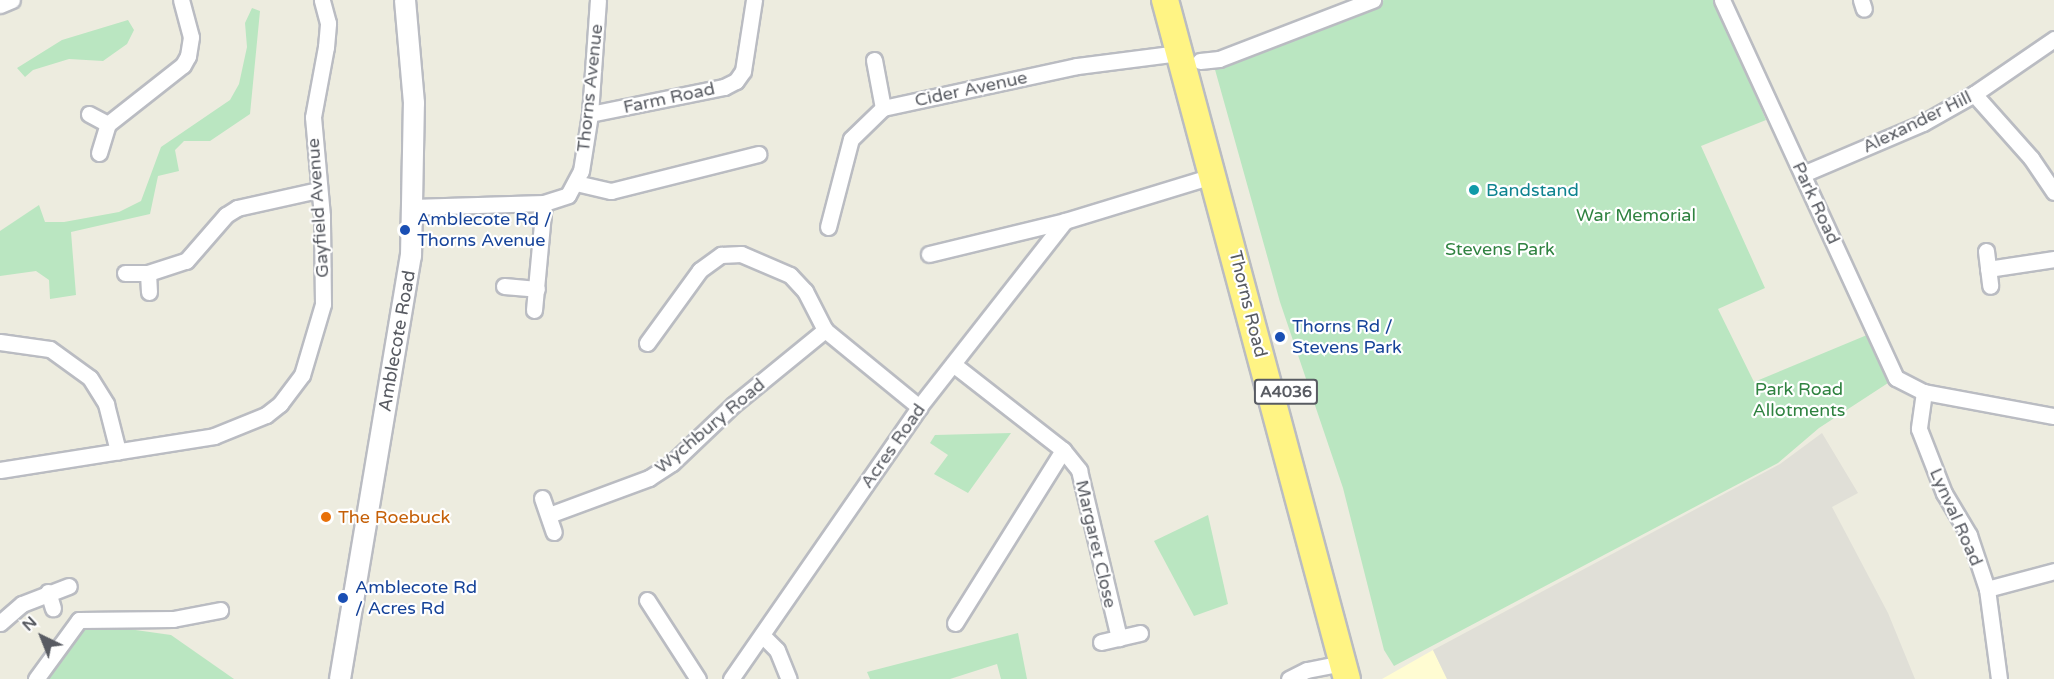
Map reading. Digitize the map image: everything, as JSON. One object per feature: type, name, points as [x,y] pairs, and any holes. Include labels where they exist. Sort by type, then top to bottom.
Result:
[{"type":"highway","name":"Thorns Road","points":[[1165,0],[1189,57],[1351,674]]},
{"type":"highway","name":"Thorns Road","points":[[1183,0],[1189,57],[1215,175],[1351,674]]},
{"type":"street","points":[[0,5],[12,0]]},
{"type":"street","points":[[99,153],[108,124],[183,65],[191,38],[181,0]]},
{"type":"street","name":"Gayfield Avenue","points":[[0,470],[224,432],[266,415],[293,389],[312,350],[323,304],[313,117],[326,47],[328,23],[322,0]]},
{"type":"street","name":"Amblecote Road","points":[[340,679],[411,256],[413,60],[405,0]]},
{"type":"street","name":"Thorns Avenue","points":[[576,183],[590,114],[598,0]]},
{"type":"street","name":"Farm Road","points":[[590,114],[724,87],[736,81],[743,71],[754,0]]},
{"type":"street","name":"Cider Avenue","points":[[883,108],[1077,66],[1189,57],[1219,59],[1373,0]]},
{"type":"street","name":"Park Road","points":[[1722,0],[1896,378],[1924,392],[2054,416]]},
{"type":"street","name":"Alexander Hill","points":[[1803,174],[1923,123],[1974,94],[2054,39]]},
{"type":"street","points":[[835,218],[851,139],[883,108],[874,60]]},
{"type":"street","points":[[1974,94],[2031,158],[2054,192]]},
{"type":"street","points":[[89,114],[108,124]]},
{"type":"street","points":[[412,207],[559,201],[576,183],[611,192],[758,154]]},
{"type":"street","points":[[929,254],[1065,220],[1215,175]]},
{"type":"street","points":[[124,273],[148,273],[186,261],[237,208],[318,190]]},
{"type":"street","points":[[534,310],[544,203]]},
{"type":"street","name":"Acres Road","points":[[731,679],[919,407],[1065,220]]},
{"type":"street","points":[[1986,251],[1990,286]]},
{"type":"street","points":[[646,344],[700,270],[729,253],[763,261],[790,275],[805,291],[825,330],[919,407]]},
{"type":"street","points":[[1988,269],[2054,259]]},
{"type":"street","points":[[148,273],[149,292]]},
{"type":"street","points":[[504,286],[537,289]]},
{"type":"street","name":"Wychbury Road","points":[[549,515],[649,478],[672,463],[733,405],[825,330]]},
{"type":"street","points":[[0,342],[50,349],[90,378],[106,404],[118,451]]},
{"type":"street","name":"Margaret Close","points":[[953,364],[1064,450],[1079,470],[1119,638]]},
{"type":"street","name":"Lynval Road","points":[[1924,392],[1919,429],[1944,494],[1969,535],[1986,589],[1999,679]]},
{"type":"street","points":[[955,623],[1064,450]]},
{"type":"street","points":[[542,498],[554,532]]},
{"type":"street","points":[[1986,589],[2054,571]]},
{"type":"street","points":[[0,622],[22,604],[48,592],[69,586]]},
{"type":"street","points":[[48,592],[53,608]]},
{"type":"street","points":[[647,600],[698,679]]},
{"type":"street","points":[[36,679],[79,620],[173,619],[220,610]]},
{"type":"street","points":[[1101,642],[1140,633]]},
{"type":"street","points":[[762,635],[777,650],[789,679]]},
{"type":"street","points":[[1289,679],[1307,670],[1351,674]]},
{"type":"shaded area","points":[[1822,433],[1858,493],[1832,507],[1888,613],[1915,679],[1447,679],[1433,650],[1780,464]]},
{"type":"shaded area","points":[[1433,650],[1447,679],[1382,679]]},
{"type":"green space","name":"Stevens Park","points":[[1384,0],[1715,0],[1766,120],[1701,146],[1765,288],[1718,309],[1754,382],[1867,335],[1888,383],[1819,428],[1778,463],[1394,666],[1384,650],[1343,488],[1280,302],[1214,66]]},
{"type":"green space","points":[[252,8],[260,11],[250,114],[210,141],[184,141],[175,150],[179,171],[158,176],[150,214],[71,232],[76,295],[50,299],[49,280],[36,271],[0,276],[0,231],[39,205],[45,222],[64,222],[119,212],[141,201],[161,147],[230,100],[239,84],[247,47],[245,23]]},
{"type":"green space","points":[[128,20],[134,30],[127,44],[103,61],[69,59],[33,70],[25,77],[17,68],[62,40]]},
{"type":"green space","points":[[1011,433],[968,493],[934,474],[948,455],[930,443],[935,435]]},
{"type":"green space","points":[[1208,515],[1228,604],[1194,616],[1154,541]]},
{"type":"green space","points":[[100,625],[171,635],[234,679],[42,679],[79,626]]},
{"type":"green space","points":[[1018,633],[1027,679],[1001,679],[997,664],[950,679],[870,679],[867,672]]},
{"type":"place","name":"Bandstand","points":[[1474,190]]},
{"type":"place","name":"Amblecote Rd / Thorns Avenue","points":[[405,230]]},
{"type":"place","name":"Thorns Rd / Stevens Park","points":[[1280,337]]},
{"type":"place","name":"The Roebuck","points":[[326,517]]},
{"type":"place","name":"Amblecote Rd / Acres Rd","points":[[343,598]]},
{"type":"park label","name":"War Memorial","points":[[1636,215]]},
{"type":"park label","name":"Park Road Allotments","points":[[1799,400]]}]
